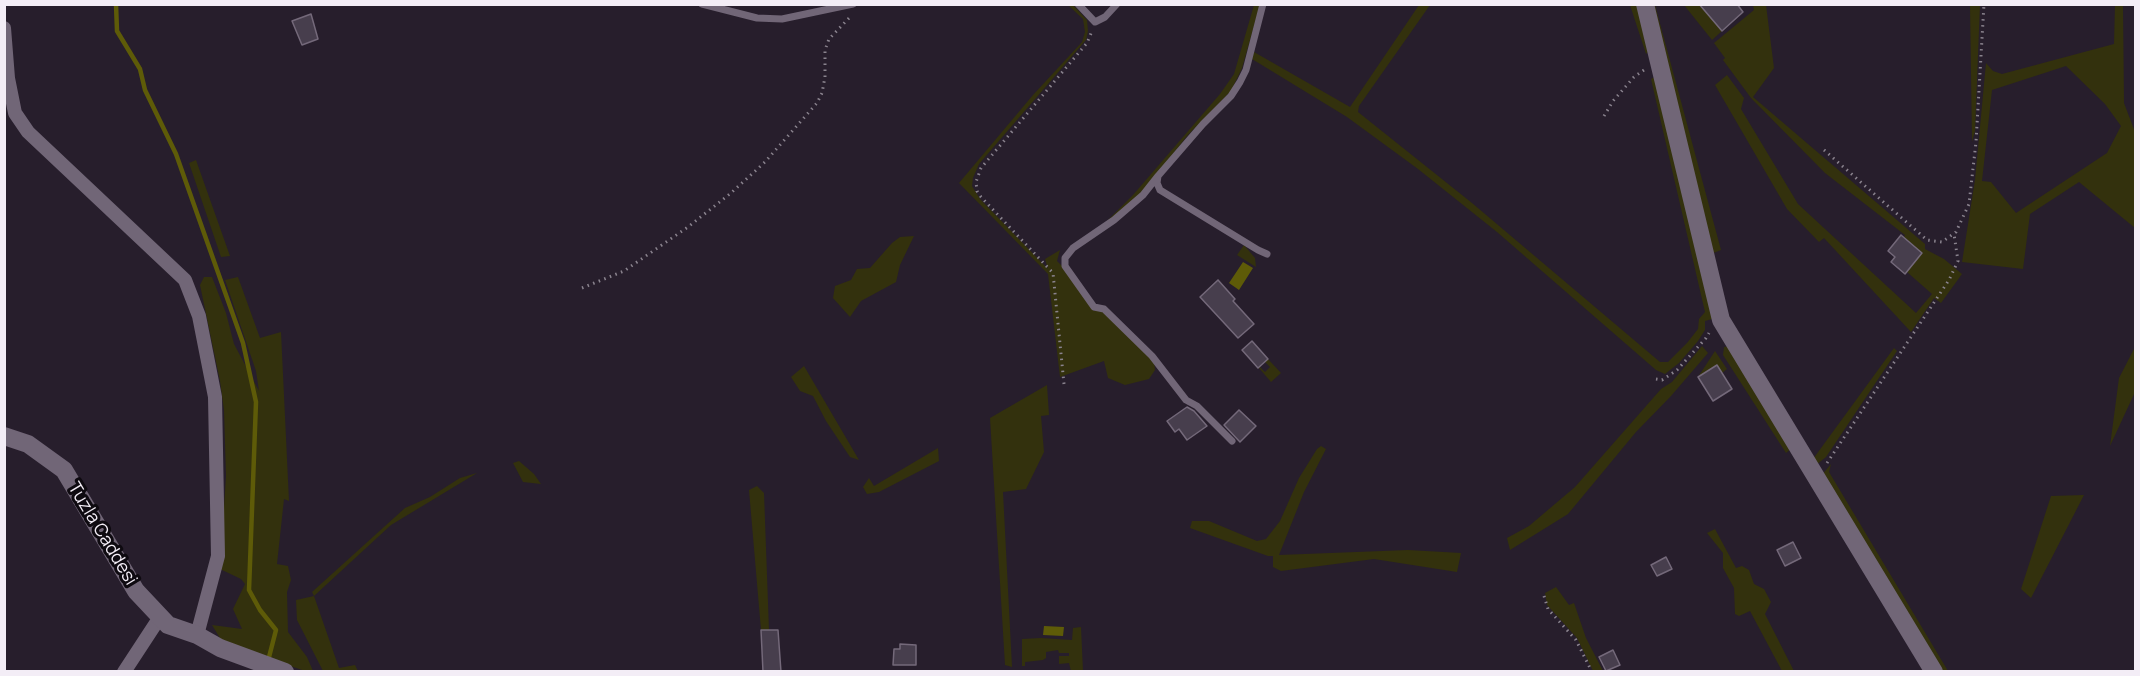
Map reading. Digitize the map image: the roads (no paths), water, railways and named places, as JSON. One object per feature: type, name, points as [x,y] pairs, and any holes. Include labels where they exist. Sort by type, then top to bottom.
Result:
[{"type":"street","points":[[1645,4],[1721,320],[1934,672]]},
{"type":"street","points":[[4,28],[15,113],[28,132],[185,280],[199,316],[215,397],[218,555],[197,635]]},
{"type":"street","name":"Tuzla Caddesi","points":[[4,436],[28,444],[64,470],[136,591],[168,625],[197,635],[220,648],[285,672]]},
{"type":"street","points":[[124,672],[160,616]]},
{"type":"lane","points":[[702,4],[757,18],[782,19],[854,8]]},
{"type":"lane","points":[[1078,4],[1095,22],[1105,17],[1117,4]]},
{"type":"lane","points":[[1232,441],[1197,406],[1186,400],[1156,360],[1128,332],[1104,309],[1094,307],[1065,266],[1065,258],[1073,248],[1114,220],[1143,195],[1203,124],[1232,96],[1246,70],[1263,4]]},
{"type":"lane","points":[[1158,176],[1157,183],[1160,190],[1266,254]]},
{"type":"waterway","points":[[116,4],[117,31],[140,69],[145,90],[176,154],[243,343],[256,402],[249,590],[260,610],[276,630],[268,661]]}]
